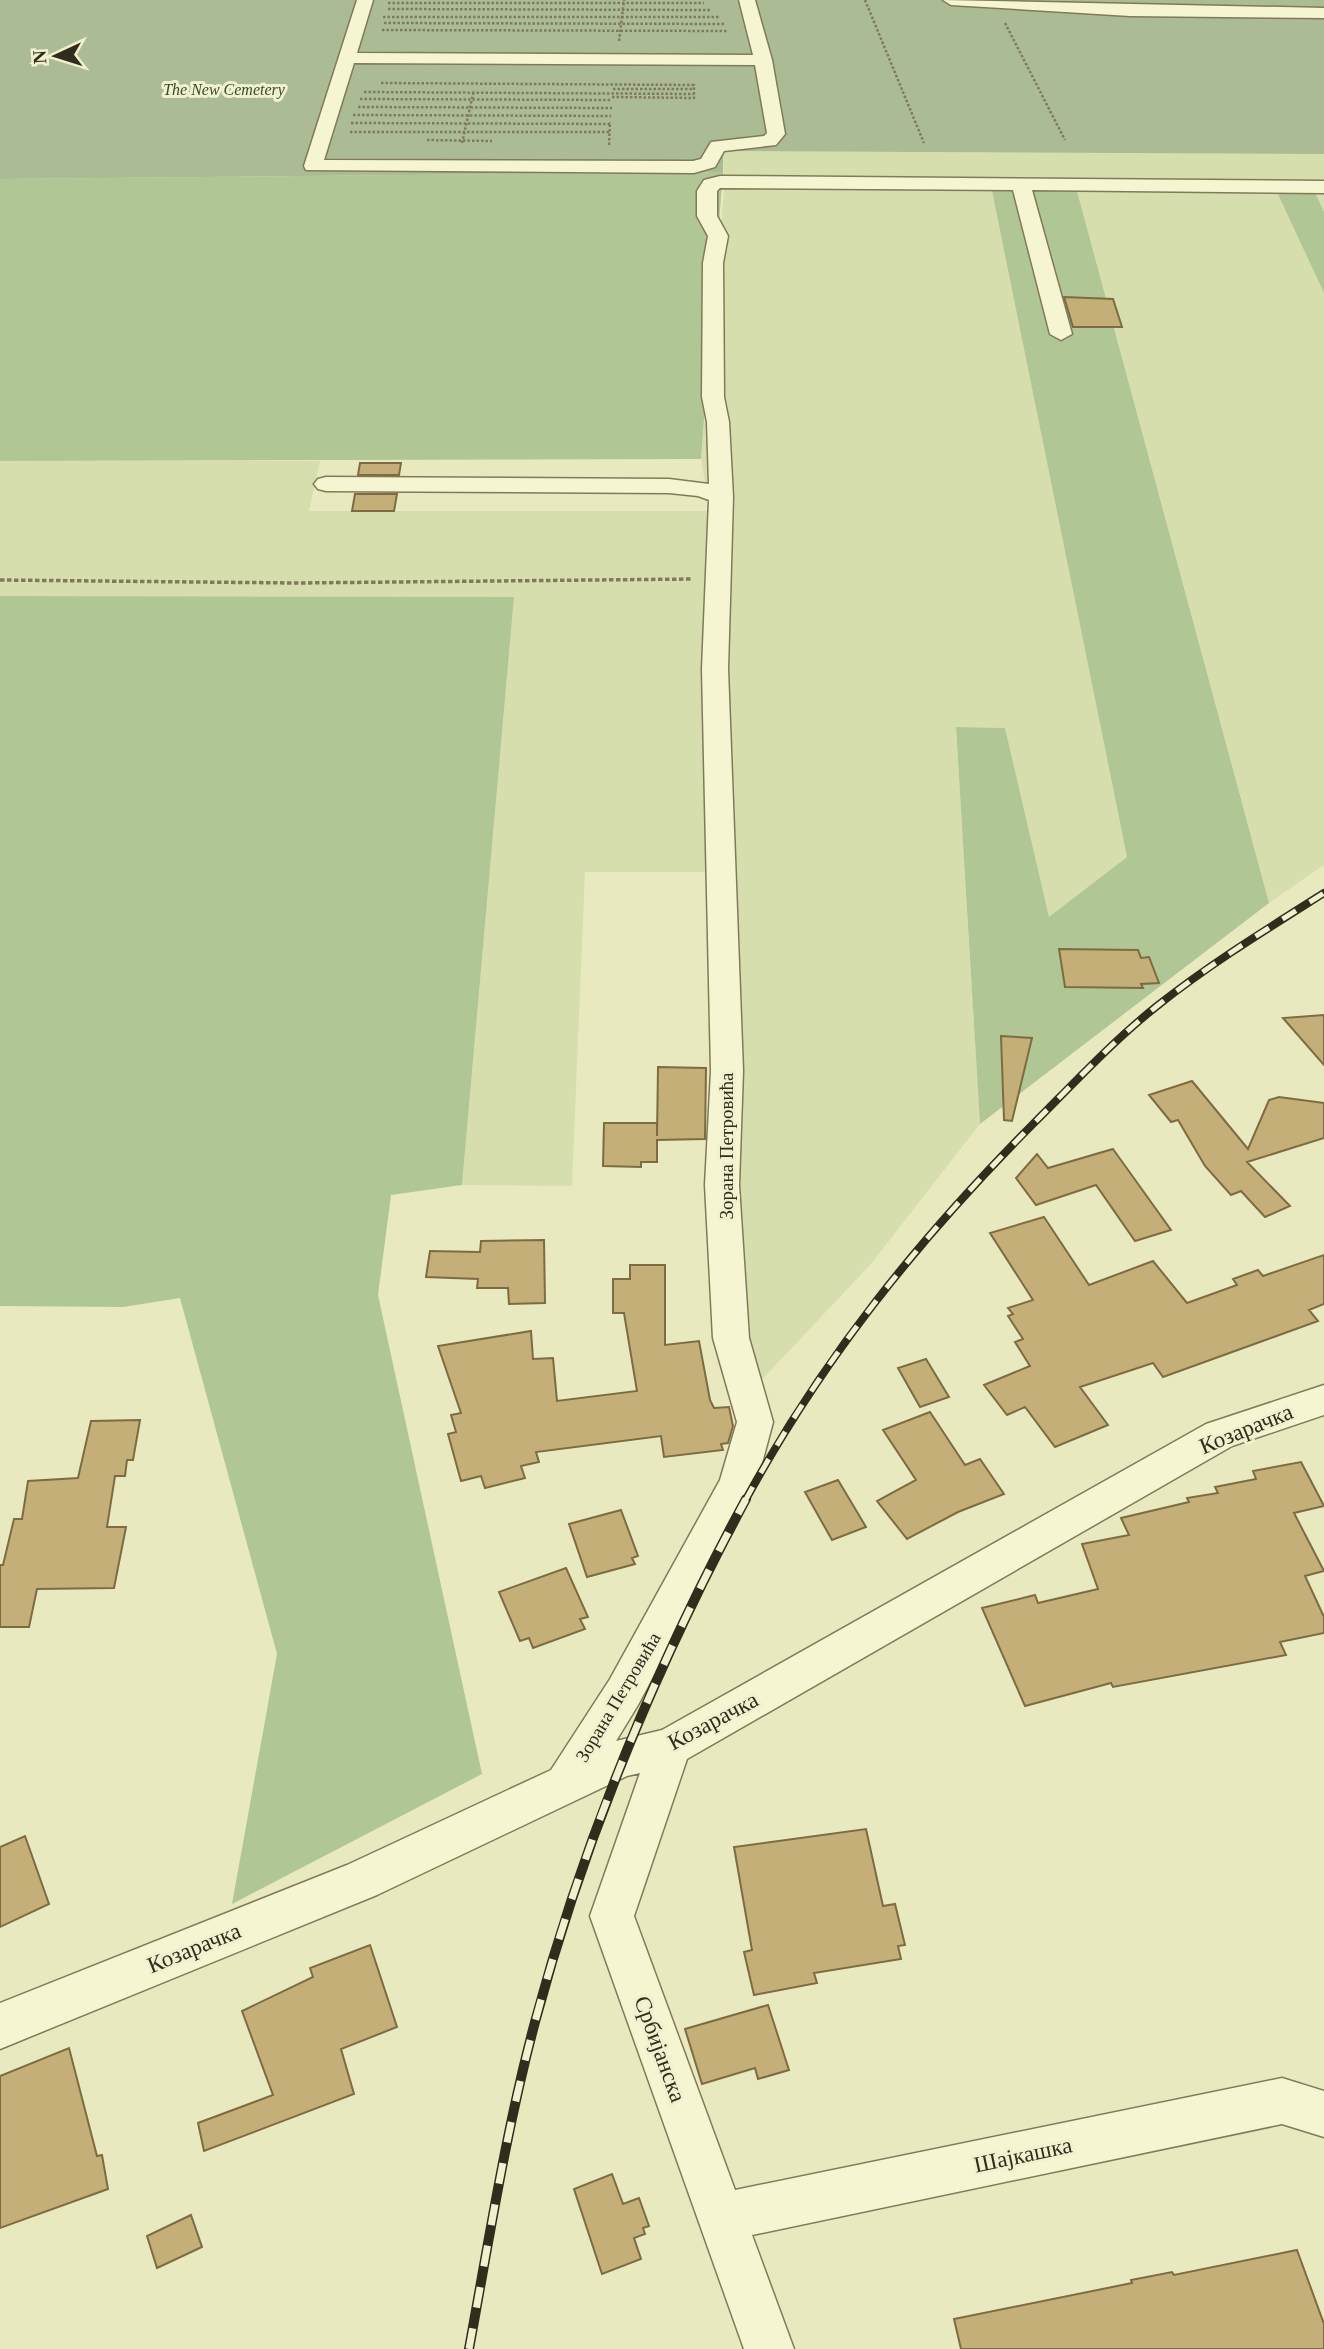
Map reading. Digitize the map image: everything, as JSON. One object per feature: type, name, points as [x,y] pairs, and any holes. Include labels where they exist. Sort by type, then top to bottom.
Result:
[{"type":"street","points":[[365,0],[313,166],[702,166],[719,146],[775,138],[763,60],[747,0]]},
{"type":"street","points":[[951,0],[995,4],[1080,4],[1324,13]]},
{"type":"street","points":[[347,58],[763,60]]},
{"type":"street","name":"Зорана Петровића","points":[[565,1785],[624,1692],[732,1494],[755,1422],[732,1338],[722,1185],[727,1071],[716,738],[717,579],[721,497],[718,422],[713,397],[713,263],[718,236],[707,216],[707,191],[711,184],[1021,186]]},
{"type":"street","points":[[1061,334],[1021,186],[1324,187]]},
{"type":"street","points":[[326,484],[669,486],[702,489],[721,497]]},
{"type":"street","name":"Козарачка","points":[[0,2026],[362,1881],[621,1758],[670,1747],[1219,1435],[1324,1399]]},
{"type":"street","name":"Србијанска","points":[[670,1747],[612,1916],[769,2349]]},
{"type":"street","name":"Шајкашка","points":[[721,2217],[1282,2101],[1324,2114]]},
{"type":"path","points":[[865,0],[924,143]]},
{"type":"path","points":[[457,167],[492,2]]},
{"type":"path","points":[[386,3],[704,3]]},
{"type":"path","points":[[995,4],[1065,141]]},
{"type":"path","points":[[386,9],[710,10]]},
{"type":"path","points":[[382,16],[719,17]]},
{"type":"path","points":[[379,23],[724,24]]},
{"type":"path","points":[[380,30],[727,31]]},
{"type":"path","points":[[381,83],[694,87],[613,89]]},
{"type":"path","points":[[349,99],[694,96],[364,92]]},
{"type":"path","points":[[346,107],[612,108]]},
{"type":"path","points":[[345,115],[611,116]]},
{"type":"path","points":[[343,123],[610,124]]},
{"type":"path","points":[[342,132],[610,132]]},
{"type":"path","points":[[0,580],[296,583],[717,579]]},
{"type":"green space","name":"The New Cemetery","points":[[0,0],[1324,0],[1324,154],[723,151],[723,172],[0,179]]},
{"type":"green space","points":[[723,151],[1324,154],[1324,212],[1315,192],[1278,192],[1324,293],[1324,865],[1269,903],[1077,191],[992,191],[1127,857],[1049,918],[1005,728],[956,727],[980,1124],[871,1264],[739,1404],[719,872],[585,872],[572,1186],[462,1185],[514,597],[0,596],[0,461],[320,461],[309,511],[710,511],[701,459],[724,190]]},
{"type":"green space","points":[[723,172],[701,459],[0,461],[0,179]]},
{"type":"green space","points":[[992,191],[1077,191],[1269,903],[980,1124],[956,727],[1005,728],[1049,917],[1127,857]]},
{"type":"green space","points":[[1277,192],[1315,192],[1324,212],[1324,293]]},
{"type":"green space","points":[[0,596],[514,597],[462,1185],[391,1195],[378,1295],[482,1774],[232,1904],[277,1654],[180,1298],[123,1307],[0,1306]]},
{"type":"building","points":[[1064,297],[1113,299],[1122,327],[1073,327]]},
{"type":"building","points":[[360,463],[401,463],[399,475],[358,475]]},
{"type":"building","points":[[355,494],[397,494],[394,511],[352,511]]},
{"type":"building","points":[[1059,949],[1138,950],[1141,958],[1149,957],[1159,983],[1141,984],[1143,988],[1065,987]]},
{"type":"building","points":[[1324,1015],[1324,1065],[1283,1018]]},
{"type":"building","points":[[1001,1036],[1032,1038],[1012,1121],[1004,1120]]},
{"type":"building","points":[[658,1067],[706,1068],[705,1139],[657,1140],[657,1162],[641,1162],[641,1167],[603,1166],[604,1123],[657,1123],[657,1136]]},
{"type":"building","points":[[1192,1081],[1248,1149],[1269,1100],[1279,1097],[1324,1103],[1324,1138],[1247,1162],[1290,1206],[1265,1217],[1241,1191],[1231,1195],[1205,1166],[1178,1120],[1171,1122],[1149,1095]]},
{"type":"building","points":[[1113,1149],[1171,1230],[1135,1241],[1096,1185],[1036,1205],[1016,1178],[1037,1154],[1048,1168]]},
{"type":"building","points":[[1044,1217],[1089,1285],[1153,1261],[1187,1303],[1237,1285],[1233,1279],[1258,1270],[1263,1276],[1324,1255],[1324,1304],[1309,1310],[1318,1321],[1163,1377],[1153,1363],[1080,1387],[1108,1425],[1055,1447],[1025,1407],[1007,1415],[984,1385],[1030,1366],[1015,1342],[1023,1339],[1008,1316],[1013,1314],[1008,1308],[1033,1300],[990,1233]]},
{"type":"building","points":[[544,1240],[545,1303],[509,1304],[508,1288],[477,1288],[478,1279],[426,1277],[430,1251],[480,1252],[481,1241]]},
{"type":"building","points":[[630,1265],[665,1265],[665,1345],[699,1341],[710,1400],[714,1408],[729,1407],[733,1426],[728,1443],[721,1444],[723,1450],[664,1457],[661,1436],[536,1452],[539,1462],[521,1466],[525,1478],[485,1488],[481,1476],[461,1481],[448,1434],[456,1432],[451,1415],[461,1413],[438,1346],[531,1331],[533,1359],[553,1358],[557,1401],[637,1391],[624,1313],[613,1313],[613,1279],[630,1279]]},
{"type":"building","points":[[926,1359],[949,1397],[920,1407],[898,1368]]},
{"type":"building","points":[[930,1412],[965,1465],[980,1459],[1004,1494],[958,1512],[907,1539],[877,1501],[916,1480],[883,1430]]},
{"type":"building","points":[[140,1420],[133,1460],[127,1460],[125,1476],[115,1476],[107,1527],[126,1527],[114,1588],[37,1589],[29,1627],[0,1627],[0,1565],[3,1565],[14,1519],[22,1519],[28,1481],[78,1478],[91,1421]]},
{"type":"building","points":[[1301,1462],[1324,1506],[1294,1513],[1324,1571],[1305,1576],[1324,1617],[1324,1633],[1280,1642],[1286,1655],[1113,1687],[1111,1683],[1025,1706],[982,1608],[1035,1595],[1038,1603],[1098,1589],[1082,1544],[1129,1535],[1121,1518],[1189,1502],[1187,1498],[1218,1493],[1215,1487],[1256,1479],[1253,1471]]},
{"type":"building","points":[[838,1480],[866,1527],[832,1540],[805,1492]]},
{"type":"building","points":[[621,1510],[638,1556],[632,1558],[635,1564],[587,1577],[569,1524]]},
{"type":"building","points":[[566,1568],[588,1617],[580,1619],[585,1629],[533,1648],[529,1638],[520,1641],[499,1592]]},
{"type":"building","points":[[866,1829],[883,1906],[895,1904],[905,1945],[898,1946],[901,1959],[814,1973],[817,1983],[754,1995],[744,1952],[752,1950],[734,1847]]},
{"type":"building","points":[[25,1836],[49,1904],[0,1927],[0,1847]]},
{"type":"building","points":[[370,1945],[397,2027],[341,2049],[354,2094],[204,2151],[198,2123],[273,2095],[242,2011],[313,1977],[310,1968]]},
{"type":"building","points":[[768,2005],[789,2070],[758,2079],[755,2068],[702,2084],[685,2029]]},
{"type":"building","points":[[69,2048],[97,2156],[102,2155],[108,2189],[0,2228],[0,2076]]},
{"type":"building","points":[[612,2174],[623,2204],[639,2198],[649,2226],[643,2228],[645,2234],[634,2238],[641,2259],[602,2274],[574,2189]]},
{"type":"building","points":[[191,2215],[202,2247],[157,2268],[147,2236]]},
{"type":"building","points":[[1297,2250],[1324,2324],[1324,2349],[961,2349],[954,2319],[1132,2283],[1131,2280],[1172,2272],[1174,2275]]},
{"type":"railway","points":[[745,1501],[775,1448],[841,1348],[913,1255],[992,1167],[1094,1063],[1157,1006],[1218,961],[1324,893]]},
{"type":"railway","points":[[469,2349],[515,2103],[554,1954],[625,1754],[682,1625],[746,1499]]}]
